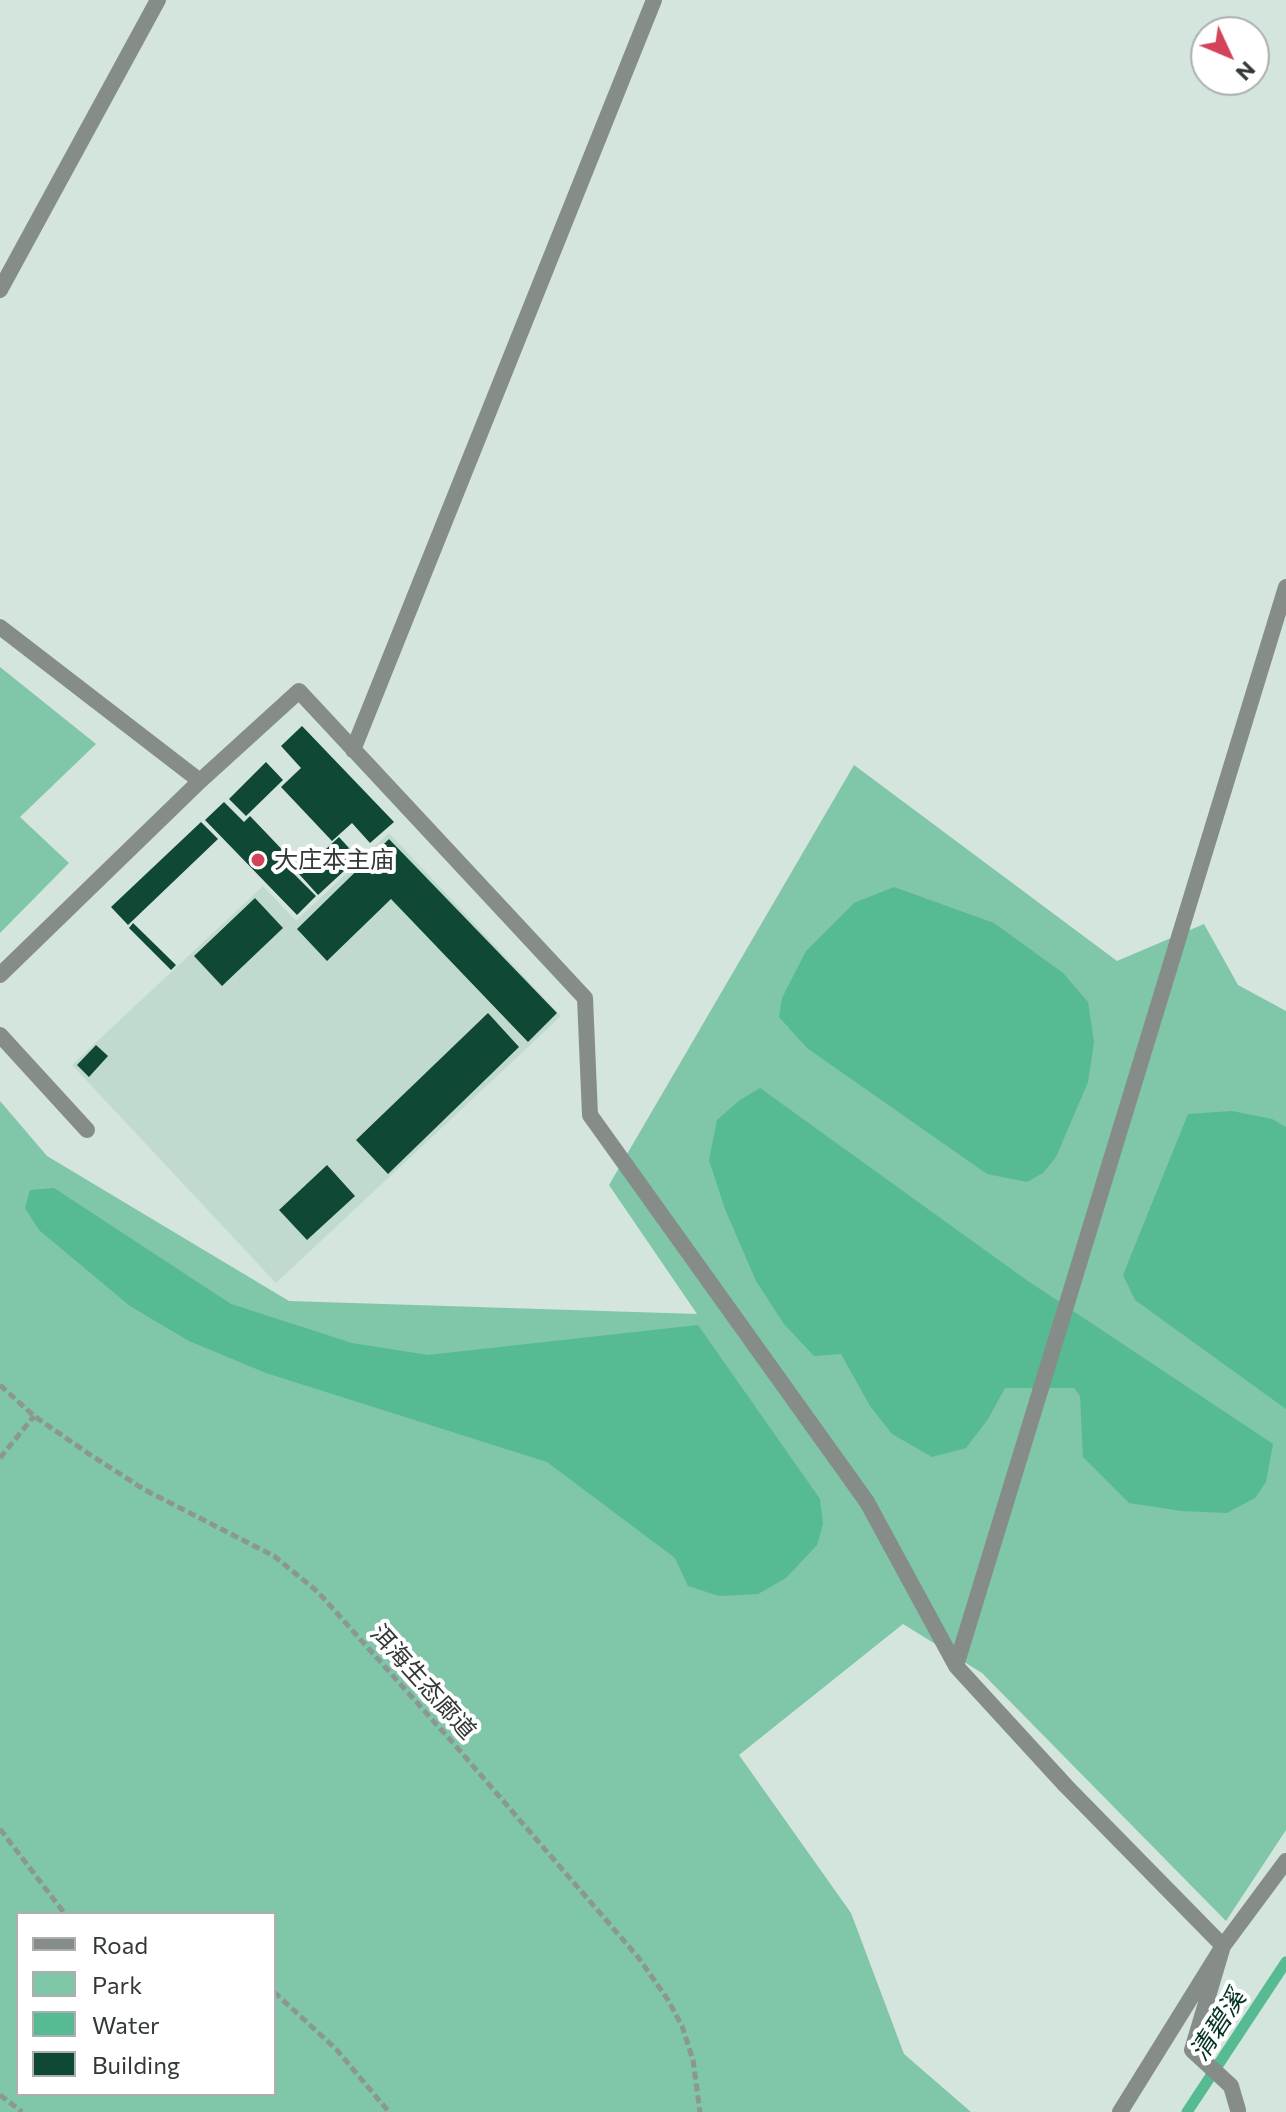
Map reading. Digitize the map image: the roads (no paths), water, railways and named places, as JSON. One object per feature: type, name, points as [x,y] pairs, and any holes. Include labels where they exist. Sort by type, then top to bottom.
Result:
[{"type":"street","points":[[0,290],[158,0]]},
{"type":"street","points":[[353,750],[654,0]]},
{"type":"street","points":[[956,1666],[1286,587]]},
{"type":"street","points":[[0,627],[200,781]]},
{"type":"street","points":[[0,975],[200,781],[299,691],[585,998],[590,1115],[867,1502],[956,1666],[1066,1786],[1223,1946]]},
{"type":"street","points":[[0,1035],[87,1130]]},
{"type":"street","points":[[1120,2112],[1223,1946],[1286,1861]]},
{"type":"street","points":[[1223,1946],[1192,2050],[1231,2086],[1238,2111]]},
{"type":"water","points":[[894,887],[994,923],[1063,973],[1088,1002],[1094,1042],[1088,1082],[1056,1157],[1043,1173],[1027,1182],[987,1174],[807,1048],[779,1017],[782,998],[806,951],[854,903]]},
{"type":"water","points":[[760,1088],[1025,1279],[1273,1444],[1266,1482],[1255,1498],[1227,1513],[1182,1511],[1129,1503],[1083,1457],[1080,1396],[1074,1388],[1005,1388],[988,1419],[966,1448],[932,1457],[892,1434],[870,1406],[841,1354],[814,1356],[784,1324],[756,1281],[725,1209],[709,1160],[717,1120]]},
{"type":"water","points":[[1232,1111],[1272,1119],[1286,1127],[1286,1409],[1135,1300],[1123,1275],[1188,1114]]},
{"type":"water","points":[[54,1188],[231,1304],[352,1343],[428,1355],[698,1325],[820,1499],[823,1524],[817,1545],[786,1578],[758,1594],[719,1596],[688,1586],[675,1558],[547,1462],[266,1373],[189,1341],[130,1306],[39,1230],[25,1208],[30,1190]]},
{"type":"waterway","name":"清碧溪","points":[[1187,2112],[1286,1962]]},
{"type":"place","name":"大庄本主庙","points":[[258,860]]}]
